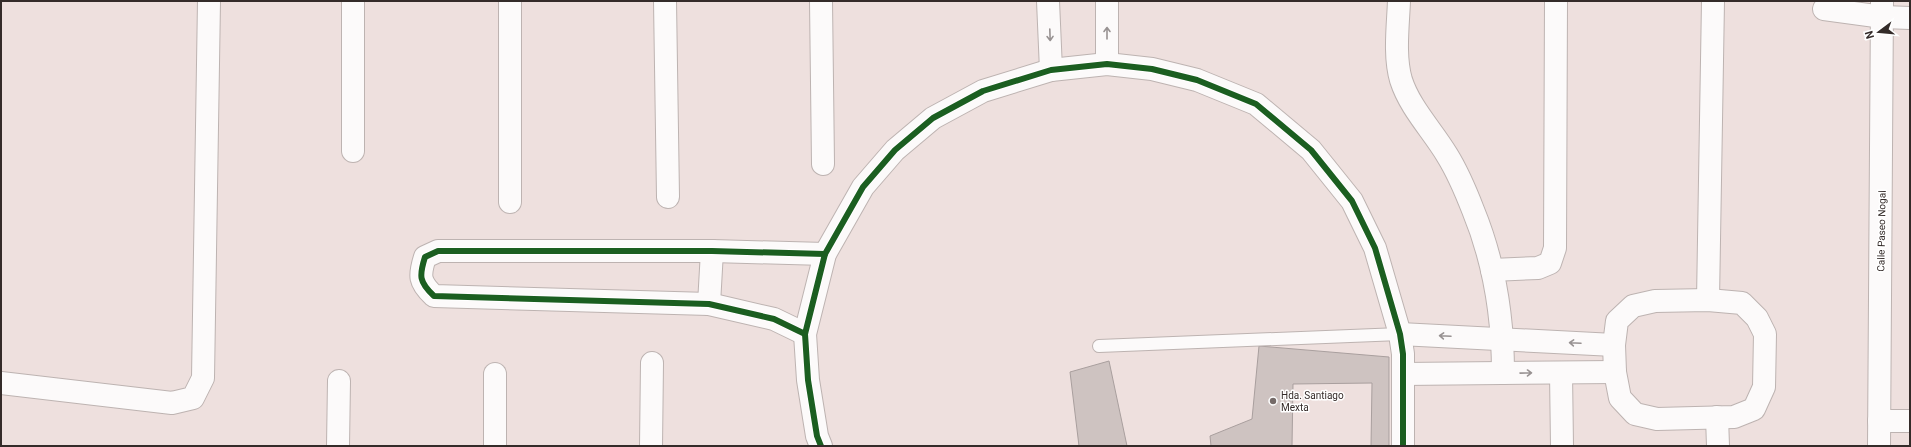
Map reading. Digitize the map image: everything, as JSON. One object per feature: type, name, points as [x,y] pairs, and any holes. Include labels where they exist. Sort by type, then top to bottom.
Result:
[{"type":"street","points":[[1,383],[172,403],[193,398],[203,378],[209,1]]},
{"type":"street","points":[[353,1],[353,151]]},
{"type":"street","points":[[510,1],[510,202]]},
{"type":"street","points":[[665,1],[668,197]]},
{"type":"street","points":[[821,1],[823,164]]},
{"type":"street","points":[[1048,1],[1051,70]]},
{"type":"street","points":[[1106,1],[1107,64]]},
{"type":"street","points":[[1399,1],[1398,56],[1401,80],[1413,107],[1448,155],[1474,210],[1492,270],[1503,339],[1503,373]]},
{"type":"street","points":[[1492,270],[1538,268],[1550,263],[1555,248],[1556,1]]},
{"type":"street","points":[[1708,300],[1713,1]]},
{"type":"street","points":[[1824,9],[1883,9],[1910,18]]},
{"type":"street","name":"Calle Paseo Nogal","points":[[1879,446],[1883,9]]},
{"type":"street","points":[[820,446],[808,380],[805,334],[825,254],[863,187],[895,150],[933,118],[983,91],[1051,70],[1107,64],[1152,69],[1197,80],[1256,104],[1311,150],[1352,201],[1375,248],[1400,334],[1403,354],[1403,446]]},
{"type":"street","points":[[805,334],[774,319],[709,304],[434,296],[424,287],[420,271],[425,258],[438,251],[712,250],[825,254]]},
{"type":"street","points":[[709,304],[712,250]]},
{"type":"street","points":[[1708,300],[1742,303],[1757,318],[1764,334],[1764,387],[1754,409],[1734,417],[1657,419],[1635,414],[1620,398],[1615,372],[1614,345],[1617,321],[1633,306],[1655,301],[1708,300]]},
{"type":"street","points":[[1400,334],[1614,345]]},
{"type":"street","points":[[651,446],[652,363]]},
{"type":"street","points":[[1561,372],[1562,446]]},
{"type":"street","points":[[1403,374],[1615,372]]},
{"type":"street","points":[[495,446],[496,374]]},
{"type":"street","points":[[338,446],[339,381]]},
{"type":"street","points":[[1717,417],[1718,446]]},
{"type":"street","points":[[1879,421],[1910,422]]},
{"type":"lane","points":[[1099,346],[1400,334]]},
{"type":"building","name":"Hda. Santiago Mexta","points":[[1259,346],[1389,357],[1389,446],[1371,446],[1372,383],[1293,384],[1292,446],[1211,446],[1210,436],[1252,419]]},
{"type":"building","points":[[1109,361],[1127,446],[1079,446],[1070,372]]},
{"type":"cycle path","points":[[821,446],[817,436],[808,380],[805,334],[825,254],[863,187],[895,150],[933,118],[983,91],[1051,70],[1107,64],[1152,69],[1197,80],[1256,104],[1311,150],[1352,201],[1375,248],[1400,334],[1403,354],[1403,446]]},
{"type":"cycle path","points":[[805,334],[774,319],[709,304],[434,296],[425,287],[421,274],[425,257],[438,251],[712,251],[825,254]]},
{"type":"place","name":"Hda. Santiago Mexta","points":[[1273,401]]}]
